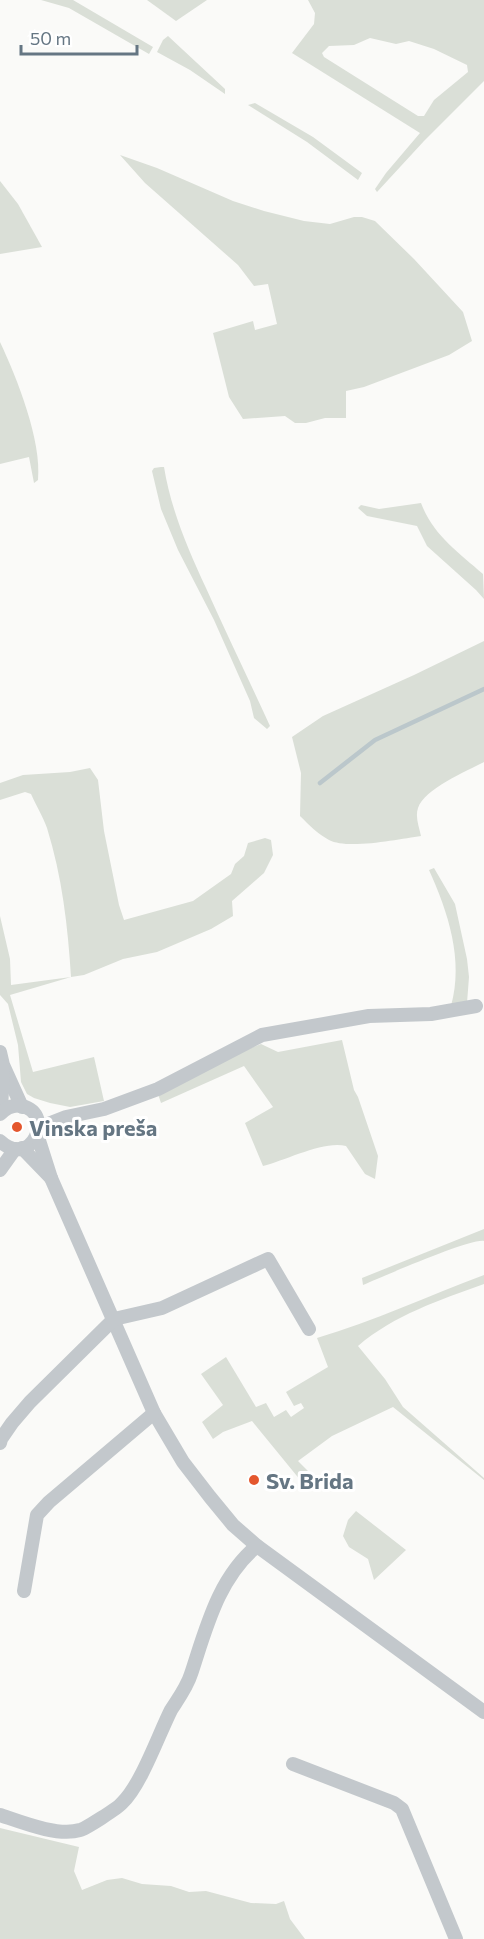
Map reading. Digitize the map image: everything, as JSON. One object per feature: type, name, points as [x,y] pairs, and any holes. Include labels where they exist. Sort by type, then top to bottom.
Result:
[{"type":"street","points":[[37,1126],[104,1109],[158,1089],[262,1035],[369,1016],[431,1014],[476,1005]]},
{"type":"street","points":[[2,1059],[22,1107]]},
{"type":"street","points":[[1,1113],[2,1059]]},
{"type":"street","points":[[1,1113],[11,1106],[32,1111],[51,1178],[154,1413],[183,1462],[210,1497],[233,1525],[257,1546],[484,1712]]},
{"type":"street","points":[[0,1141],[5,1145],[19,1148],[31,1144],[37,1126]]},
{"type":"street","points":[[0,1170],[19,1148]]},
{"type":"street","points":[[19,1148],[51,1178]]},
{"type":"street","points":[[0,1443],[1,1438],[30,1402],[114,1319],[162,1308],[268,1259],[309,1329]]},
{"type":"street","points":[[24,1591],[37,1515],[154,1413]]},
{"type":"street","points":[[0,1815],[60,1832],[81,1830],[121,1804],[131,1792],[190,1677],[209,1617],[225,1586],[248,1554],[257,1546]]},
{"type":"street","points":[[293,1764],[394,1803],[402,1809],[456,1939]]},
{"type":"shaded area","points":[[41,0],[73,0],[153,47],[149,54],[69,8]]},
{"type":"shaded area","points":[[147,0],[207,0],[176,21]]},
{"type":"shaded area","points":[[308,0],[484,0],[484,81],[377,192],[375,189],[386,173],[420,133],[292,53],[314,24],[315,13]],"holes":[[[370,38],[396,44],[409,41],[434,49],[467,65],[468,72],[434,100],[424,116],[418,116],[324,57],[322,53],[329,46],[354,45]]]},
{"type":"shaded area","points":[[168,36],[225,89],[225,94],[190,70],[157,52],[163,40]]},
{"type":"shaded area","points":[[255,103],[313,137],[362,173],[358,180],[307,142],[248,105]]},
{"type":"shaded area","points":[[120,155],[157,168],[233,201],[264,211],[304,221],[330,224],[354,217],[375,221],[463,312],[472,341],[449,355],[364,387],[346,391],[346,418],[325,418],[306,423],[295,423],[285,416],[243,419],[229,397],[213,333],[253,321],[255,330],[277,324],[268,284],[254,286],[238,265],[145,183]]},
{"type":"shaded area","points":[[0,181],[18,204],[42,247],[0,254]]},
{"type":"shaded area","points":[[0,342],[21,391],[32,429],[38,464],[38,480],[34,483],[29,457],[0,464]]},
{"type":"shaded area","points":[[164,467],[171,499],[187,544],[270,726],[267,729],[254,718],[250,701],[214,620],[178,550],[161,509],[152,471],[154,468]]},
{"type":"shaded area","points":[[421,503],[439,534],[483,574],[484,599],[427,546],[417,526],[367,516],[358,508],[361,505],[379,509]]},
{"type":"shaded area","points":[[484,641],[484,762],[437,787],[422,801],[417,815],[421,836],[374,843],[348,844],[329,840],[310,826],[300,816],[301,773],[292,737],[323,716]]},
{"type":"shaded area","points":[[90,768],[98,780],[104,831],[124,920],[193,901],[231,874],[235,864],[244,856],[248,843],[265,838],[271,840],[273,855],[264,873],[232,901],[233,916],[211,929],[157,952],[123,959],[84,975],[71,977],[64,902],[47,828],[31,794],[25,792],[0,800],[0,783],[23,775],[70,772]]},
{"type":"shaded area","points":[[434,868],[455,904],[467,959],[469,977],[467,1003],[451,1006],[455,989],[455,954],[448,919],[429,870]]},
{"type":"shaded area","points":[[0,916],[10,959],[11,985],[71,977],[10,995],[33,1072],[94,1057],[104,1101],[70,1107],[34,1098],[27,1094],[21,1082],[18,1045],[8,1004],[0,995]]},
{"type":"shaded area","points":[[342,1040],[354,1090],[378,1156],[375,1179],[365,1174],[346,1146],[317,1148],[263,1166],[245,1123],[273,1107],[244,1066],[161,1103],[158,1094],[231,1056],[261,1044],[278,1052]]},
{"type":"shaded area","points":[[484,1229],[484,1241],[445,1251],[363,1285],[362,1278]]},
{"type":"shaded area","points":[[484,1275],[484,1284],[434,1302],[402,1317],[358,1346],[385,1379],[403,1407],[484,1480],[393,1407],[332,1436],[298,1461],[310,1473],[301,1481],[252,1421],[223,1432],[213,1439],[202,1422],[223,1405],[201,1374],[226,1357],[256,1407],[266,1403],[274,1417],[286,1410],[291,1417],[304,1408],[301,1403],[294,1406],[286,1392],[328,1367],[317,1338]]},
{"type":"shaded area","points":[[356,1511],[406,1550],[374,1580],[368,1559],[349,1547],[343,1536],[348,1520]]},
{"type":"shaded area","points":[[0,1828],[79,1847],[74,1871],[82,1890],[107,1880],[122,1878],[142,1884],[171,1886],[189,1892],[206,1891],[251,1903],[276,1904],[284,1901],[290,1919],[305,1939],[0,1939]]},
{"type":"waterway","points":[[320,783],[375,740],[484,689]]},
{"type":"place","name":"Vinska preša","points":[[17,1127]]},
{"type":"place","name":"Sv. Brida","points":[[254,1480]]}]
